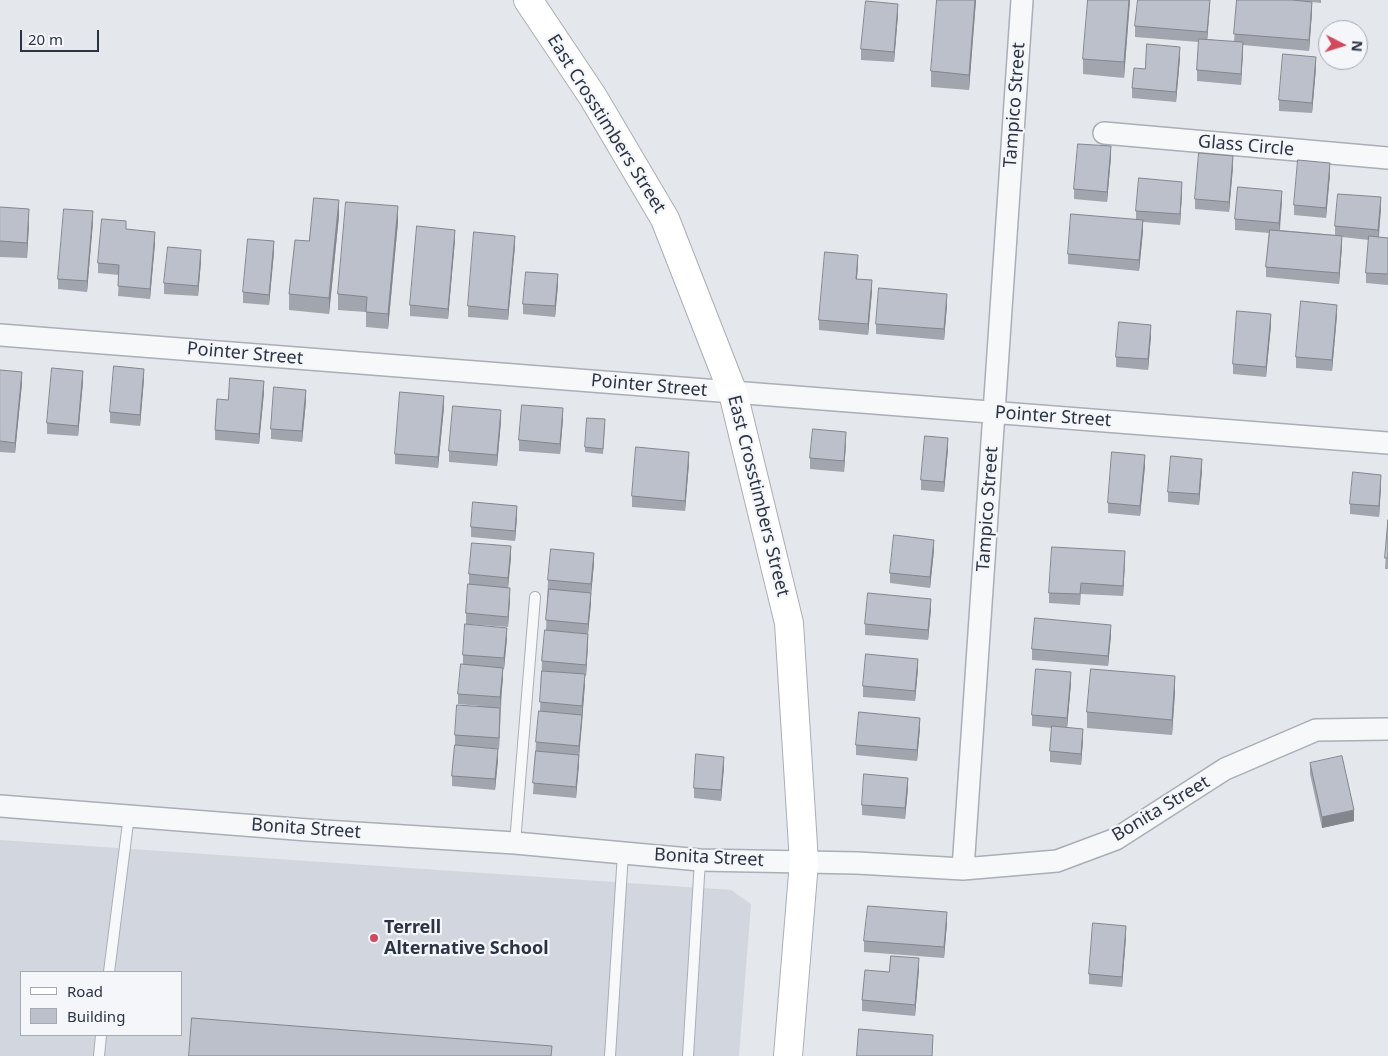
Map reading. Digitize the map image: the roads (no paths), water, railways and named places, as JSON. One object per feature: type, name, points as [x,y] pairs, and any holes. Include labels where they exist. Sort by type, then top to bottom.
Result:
[{"type":"main road","name":"East Crosstimbers Street","points":[[528,0],[593,97],[665,219],[733,393],[790,623],[804,862],[787,1052]]},
{"type":"street","name":"Tampico Street","points":[[963,868],[1022,0]]},
{"type":"street","name":"Glass Circle","points":[[1104,133],[1388,158]]},
{"type":"street","name":"Pointer Street","points":[[0,335],[1388,443]]},
{"type":"street","name":"Bonita Street","points":[[0,806],[308,830],[515,843],[700,860],[857,863],[963,868],[1057,861],[1116,839],[1225,770],[1316,730],[1388,729]]},
{"type":"lane","points":[[515,843],[535,597]]},
{"type":"lane","points":[[109,971],[129,815]]},
{"type":"lane","points":[[610,1056],[623,853]]},
{"type":"lane","points":[[688,1056],[700,860]]},
{"type":"lane","points":[[99,1056],[102,1036]]},
{"type":"place","name":"Terrell Alternative School","points":[[374,938]]}]
